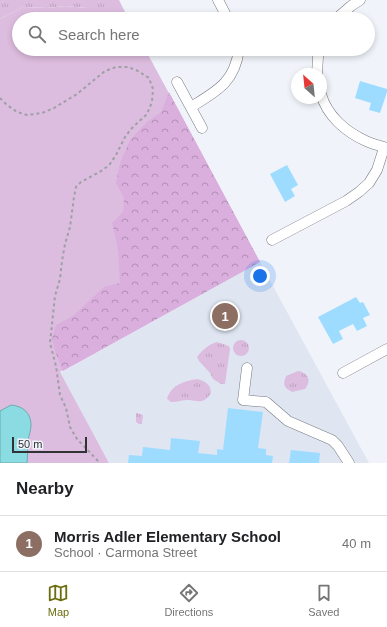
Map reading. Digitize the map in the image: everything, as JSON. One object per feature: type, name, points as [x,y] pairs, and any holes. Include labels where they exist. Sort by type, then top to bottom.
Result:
[{"type":"street","points":[[218,0],[224,12]]},
{"type":"street","points":[[344,12],[360,0]]},
{"type":"street","points":[[191,107],[218,89],[228,79],[234,70],[238,56]]},
{"type":"street","points":[[317,68],[318,56]]},
{"type":"street","points":[[177,82],[202,128]]},
{"type":"street","points":[[272,240],[346,201],[359,192],[369,183],[377,170],[386,148],[368,142],[353,135],[343,128],[325,104]]},
{"type":"street","points":[[343,373],[387,349]]},
{"type":"street","points":[[247,368],[243,400],[266,402],[288,421],[332,440],[338,446],[349,463]]},
{"type":"path","points":[[0,98],[17,112],[27,115],[42,113],[54,108],[77,94],[105,71],[116,67],[128,67],[138,71],[149,78],[153,89],[152,102],[147,114],[124,137],[110,164],[103,170],[81,182],[76,187],[60,279],[55,296],[50,343],[56,366],[60,395],[66,408],[70,427],[77,439],[100,463]]},
{"type":"shaded area","points":[[260,262],[369,463],[109,463],[60,373]]},
{"type":"green space","points":[[0,0],[119,0],[123,8],[87,8],[65,6],[48,8],[23,7],[0,19]]},
{"type":"green space","points":[[65,6],[87,8],[123,8],[125,12],[13,12],[23,7],[48,8]]},
{"type":"green space","points":[[12,13],[12,56],[149,56],[260,262],[60,372],[109,463],[0,463],[0,19]]},
{"type":"green space","points":[[169,92],[260,262],[63,371],[52,339],[56,325],[73,316],[104,287],[120,283],[118,248],[112,223],[123,212],[124,198],[116,183],[120,163],[130,140],[147,122],[161,112]]},
{"type":"green space","points":[[241,340],[248,345],[249,348],[244,355],[241,356],[234,351],[233,348],[238,341]]},
{"type":"green space","points":[[217,342],[229,346],[230,349],[225,384],[221,384],[213,379],[197,357],[211,344]]},
{"type":"green space","points":[[298,371],[304,373],[308,377],[308,383],[305,389],[292,392],[285,387],[285,379],[286,376]]},
{"type":"green space","points":[[197,379],[205,382],[210,387],[211,393],[206,399],[202,401],[188,400],[171,402],[167,399],[172,390],[179,384]]},
{"type":"green space","points":[[137,413],[143,415],[142,424],[136,422]]},
{"type":"water","points":[[11,405],[23,409],[30,417],[31,429],[28,444],[27,463],[0,463],[0,411]]},
{"type":"building","points":[[360,81],[387,89],[380,113],[369,110],[371,103],[355,98]]},
{"type":"building","points":[[287,165],[298,185],[291,189],[295,196],[285,202],[270,174]]},
{"type":"building","points":[[356,297],[360,303],[363,302],[370,315],[363,318],[367,326],[357,331],[353,324],[339,331],[343,339],[333,344],[318,317]]},
{"type":"building","points":[[228,408],[263,412],[258,448],[266,449],[266,455],[273,456],[272,463],[128,463],[129,455],[142,456],[143,447],[170,450],[171,438],[200,441],[198,453],[217,455],[217,449],[223,450]]},
{"type":"building","points":[[291,450],[320,453],[319,463],[289,463]]},
{"type":"place","name":"Morris Adler Elementary School","points":[[225,316]]}]
